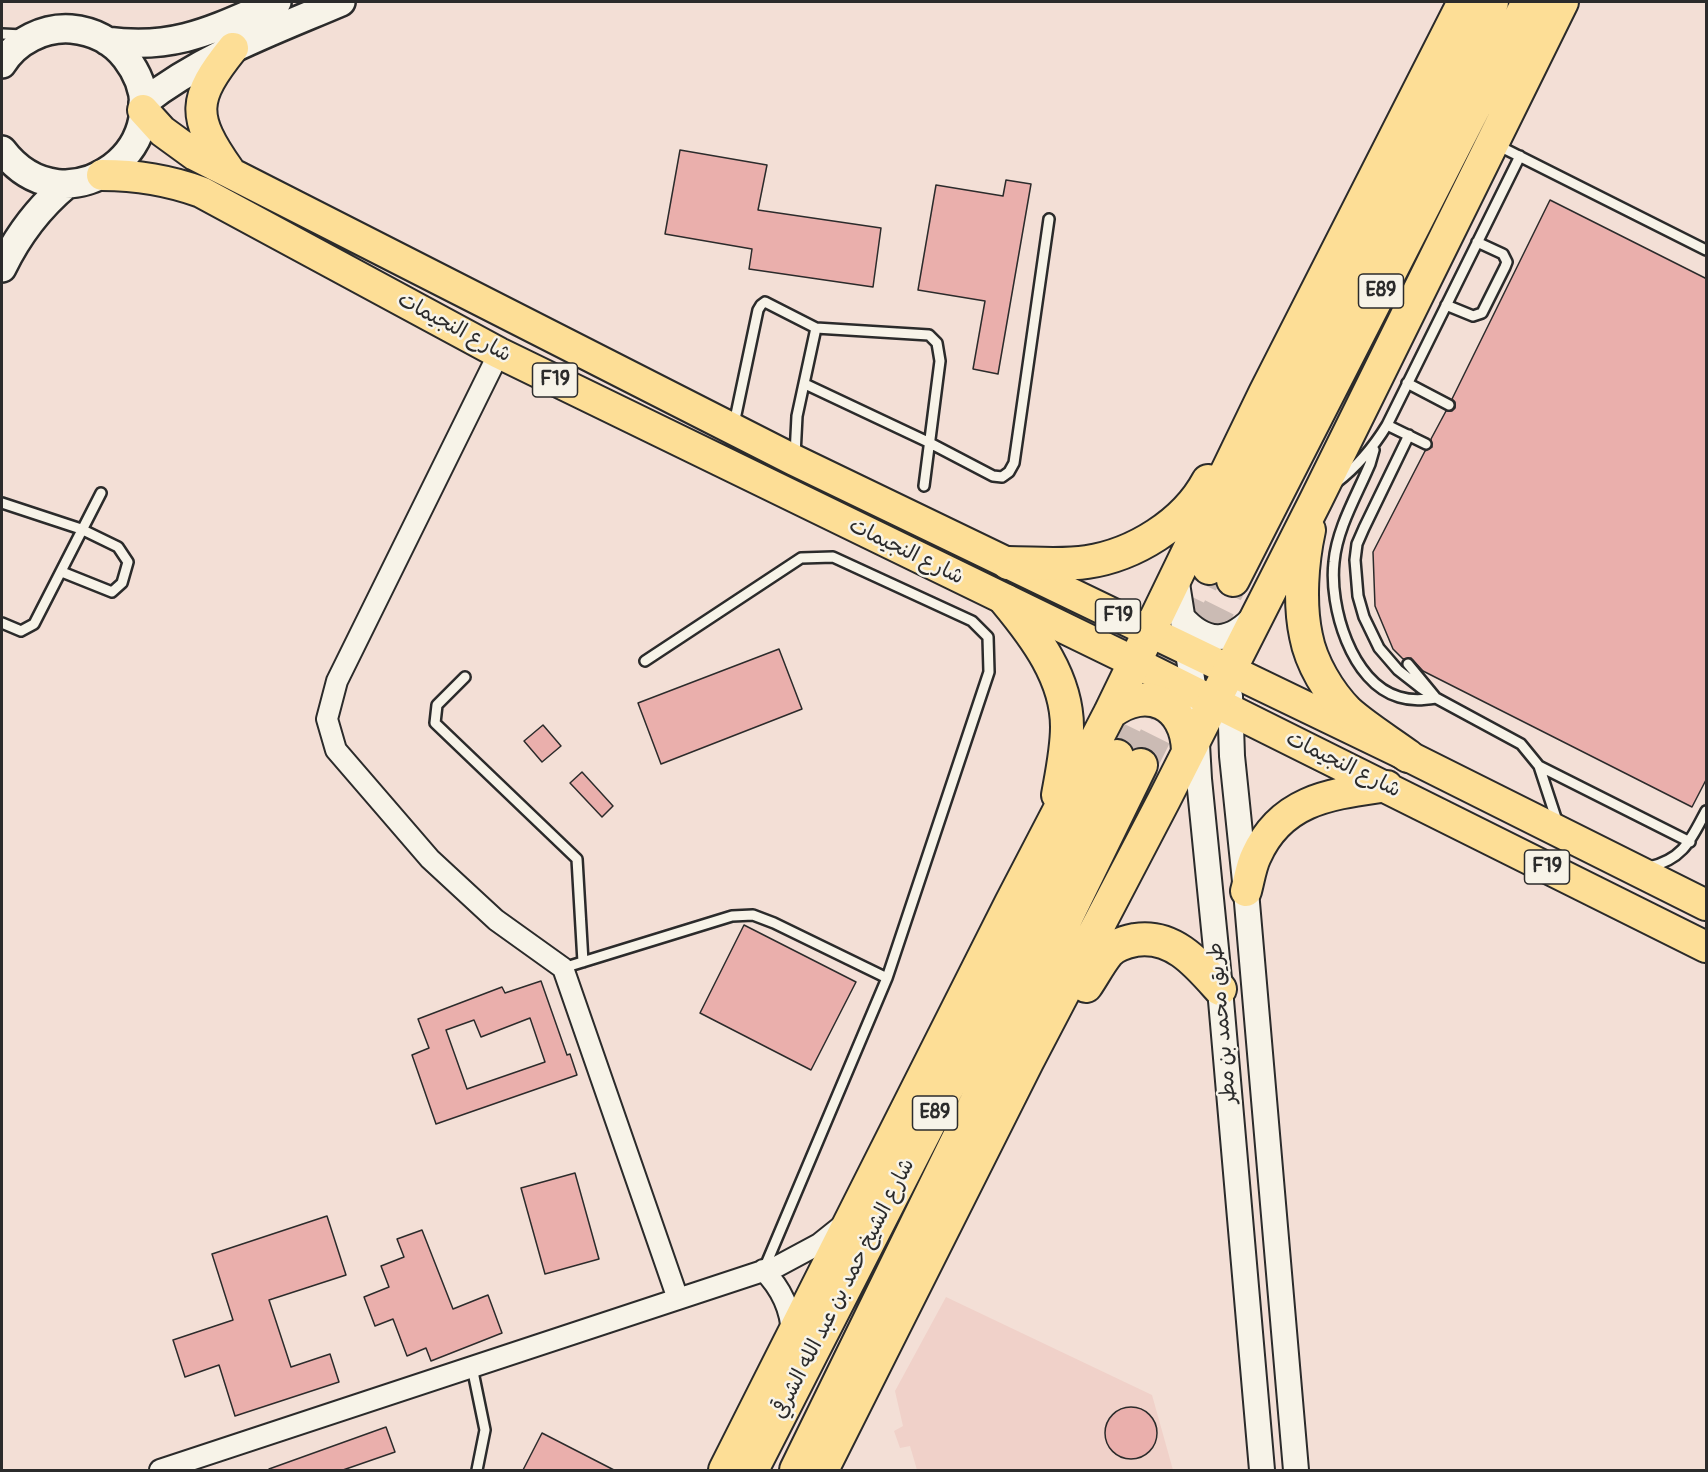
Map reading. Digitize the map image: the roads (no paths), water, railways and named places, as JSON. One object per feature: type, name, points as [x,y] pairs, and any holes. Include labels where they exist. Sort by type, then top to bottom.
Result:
[{"type":"highway","points":[[726,1470],[1110,712],[1265,393],[1464,2]]},
{"type":"highway","name":"E89","points":[[1492,2],[1221,574],[1528,2]]},
{"type":"highway","points":[[822,1470],[1316,500],[1506,149],[1562,2]]},
{"type":"highway","points":[[1008,563],[1088,562],[1130,549],[1152,537],[1179,519],[1204,487],[1237,425],[1265,393]]},
{"type":"highway","points":[[1316,500],[1306,543],[1303,585],[1306,637],[1319,670],[1335,698],[1350,713],[1408,756]]},
{"type":"highway","points":[[1006,601],[1030,630],[1059,683],[1064,701],[1067,726],[1065,752],[1052,826]]},
{"type":"highway","points":[[1110,712],[1121,704],[1135,699],[1149,699],[1163,703],[1175,711],[1192,742]]},
{"type":"highway","name":"شارع الشيخ حمد بن عبد الله الشرقي","points":[[752,1470],[1129,760],[796,1470]]},
{"type":"highway","points":[[1028,1062],[1051,1039],[1108,952],[1125,942],[1147,938],[1168,943],[1192,958],[1220,989]]},
{"type":"main road","points":[[107,41],[157,44],[190,38],[277,2]]},
{"type":"main road","points":[[143,106],[195,67],[233,48],[341,2]]},
{"type":"main road","points":[[2,64],[12,51],[34,36],[58,29],[84,31],[107,41],[123,54],[135,72],[143,106],[138,136],[123,159],[102,175],[79,183],[54,183],[29,175],[9,159],[2,150]]},
{"type":"main road","points":[[232,175],[207,138],[202,105],[207,83],[233,48]]},
{"type":"main road","name":"شارع النجيمات","points":[[143,106],[162,130],[183,147],[232,175],[794,460],[1408,756],[1707,905]]},
{"type":"main road","name":"شارع النجيمات","points":[[102,175],[152,178],[201,192],[499,353],[1387,786],[1707,947]]},
{"type":"main road","points":[[2,268],[29,221],[67,184]]},
{"type":"main road","points":[[1246,891],[1256,856],[1266,838],[1279,822],[1296,809],[1323,797],[1387,786]]},
{"type":"street","points":[[499,353],[337,681],[327,719],[336,750],[430,859],[496,920],[563,968],[678,1299]]},
{"type":"street","name":"طريق محمد بن مطر","points":[[1176,577],[1188,651],[1212,701],[1232,756],[1246,891],[1296,1470]]},
{"type":"street","points":[[1182,617],[1198,632],[1223,637],[1239,632],[1258,614]]},
{"type":"street","name":"طريق محمد بن مطر","points":[[1192,742],[1220,989],[1262,1470]]},
{"type":"street","points":[[160,1470],[792,1260],[819,1244],[856,1211]]},
{"type":"street","points":[[763,1270],[777,1286],[786,1303],[793,1337]]},
{"type":"lane","points":[[2,34],[34,36]]},
{"type":"lane","points":[[1316,500],[1361,462],[1375,445],[1387,424],[1477,242],[1506,149],[1707,250]]},
{"type":"lane","points":[[805,384],[928,442],[993,476],[1002,477],[1009,472],[1014,463],[1049,219]]},
{"type":"lane","points":[[1446,305],[1468,315],[1478,316],[1485,308],[1507,262],[1498,251],[1477,242]]},
{"type":"lane","points":[[732,429],[758,310],[765,302],[816,328],[929,335],[937,343],[940,361],[924,486]]},
{"type":"lane","points":[[794,460],[797,416],[816,328]]},
{"type":"lane","points":[[1407,383],[1449,405]]},
{"type":"lane","points":[[1387,424],[1426,444]]},
{"type":"lane","points":[[1409,435],[1358,544],[1354,573],[1364,617],[1379,648],[1398,670],[1436,698],[1521,744],[1539,766],[1561,831]]},
{"type":"lane","points":[[1375,445],[1370,464],[1337,543],[1332,585],[1336,610],[1350,647],[1372,680],[1397,697],[1415,701],[1436,698]]},
{"type":"lane","points":[[2,623],[21,631],[34,624],[101,493]]},
{"type":"lane","points":[[2,502],[81,529],[118,547],[128,562],[122,584],[112,592],[62,572]]},
{"type":"lane","points":[[645,661],[801,558],[833,557],[972,621],[988,637],[989,672],[887,978],[763,1270]]},
{"type":"lane","points":[[1408,664],[1436,698]]},
{"type":"lane","points":[[465,677],[437,705],[435,723],[577,859],[583,962]]},
{"type":"lane","points":[[1539,766],[1690,842]]},
{"type":"lane","points":[[1638,870],[1671,860],[1690,842],[1707,811]]},
{"type":"lane","points":[[563,968],[732,916],[753,915],[887,978]]},
{"type":"lane","points":[[472,1367],[485,1430],[477,1470]]},
{"type":"tunnel","points":[[1117,756],[1209,568]]},
{"type":"tunnel","points":[[1141,765],[1233,580]]}]
